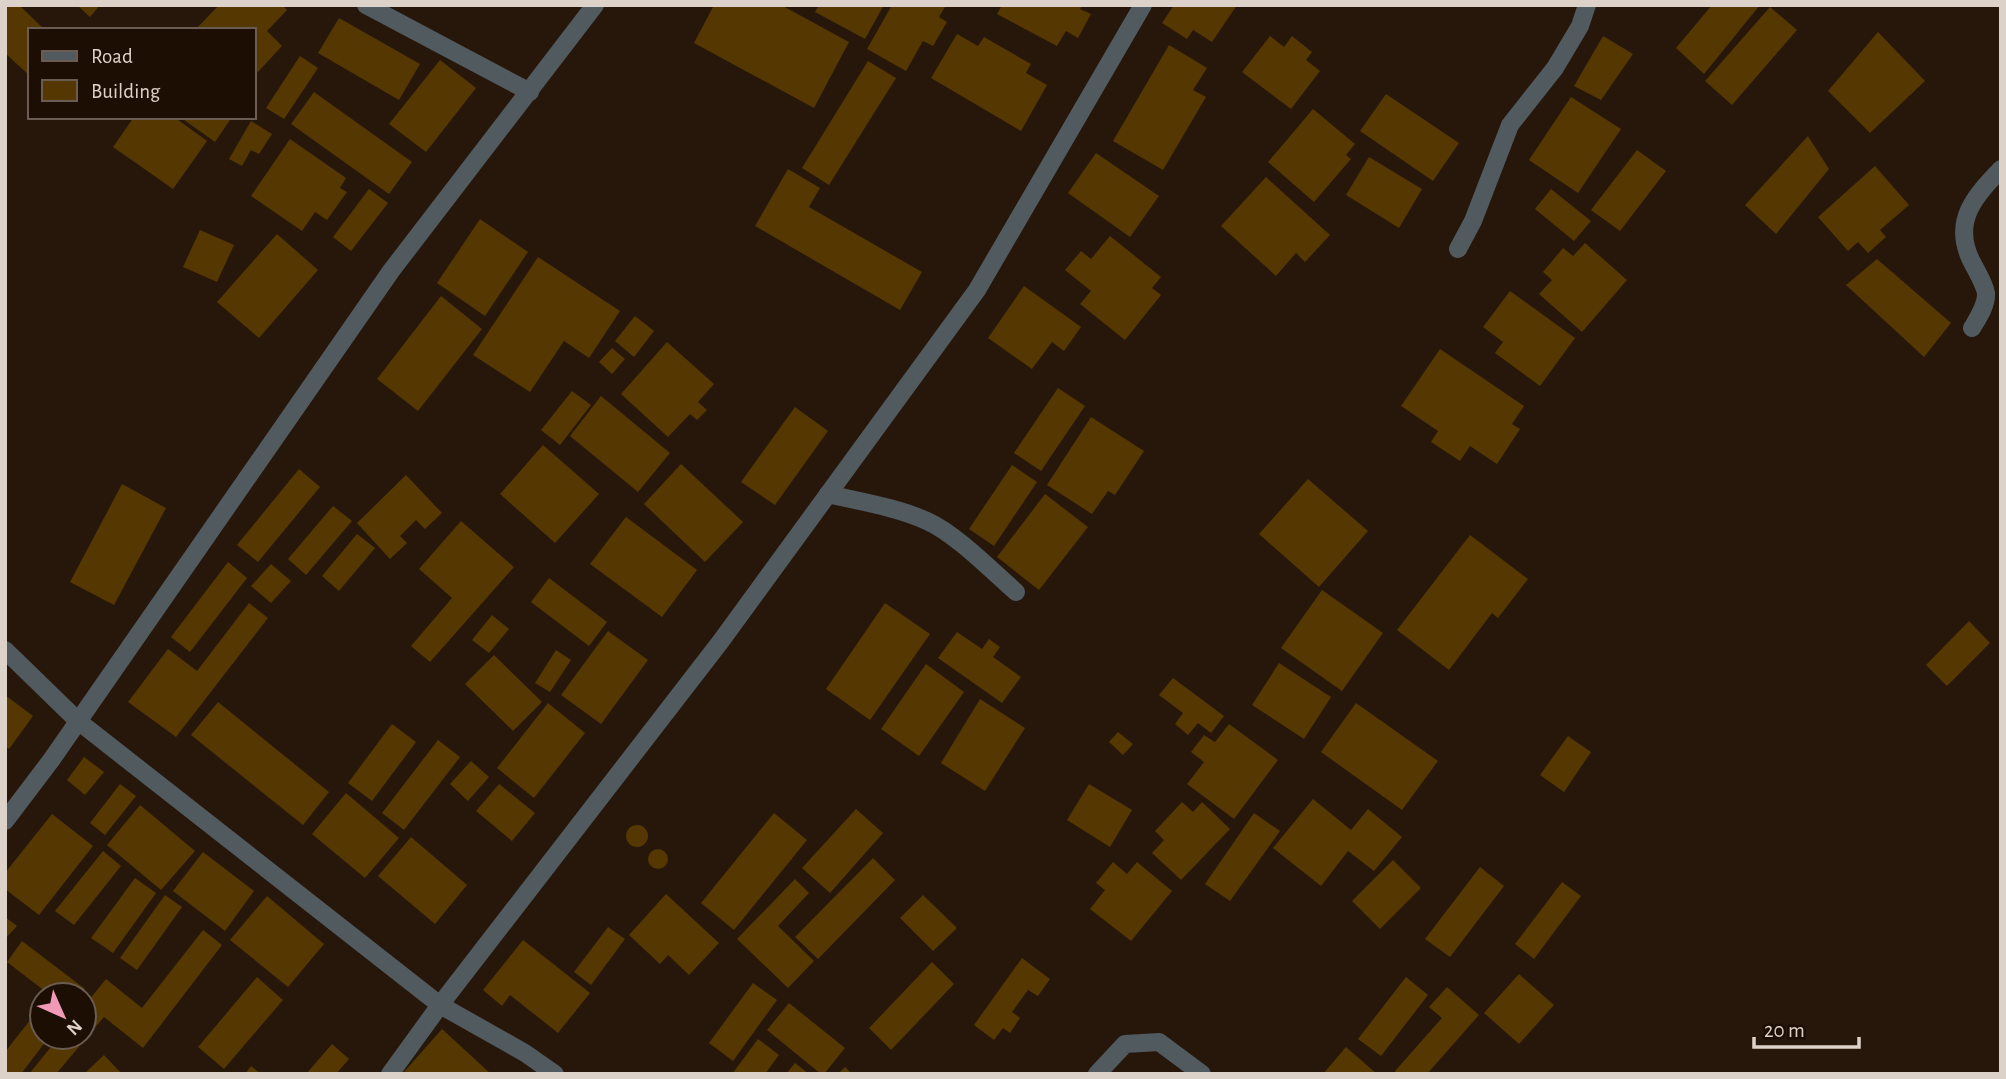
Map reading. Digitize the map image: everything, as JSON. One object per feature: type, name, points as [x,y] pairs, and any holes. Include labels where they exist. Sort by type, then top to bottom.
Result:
[{"type":"street","points":[[366,5],[530,92]]},
{"type":"street","points":[[5,821],[78,721],[391,271],[595,5]]},
{"type":"street","points":[[390,1074],[440,1005],[721,641],[977,290],[1143,5]]},
{"type":"street","points":[[1458,250],[1473,220],[1510,125],[1555,68],[1580,26],[1587,5]]},
{"type":"street","points":[[1972,328],[1982,310],[1986,294],[1964,245],[1963,229],[1967,213],[1982,189],[2001,169]]},
{"type":"street","points":[[828,494],[892,509],[929,522],[979,559],[1016,593]]},
{"type":"street","points":[[5,650],[78,721],[440,1005],[525,1053],[555,1074]]},
{"type":"street","points":[[1097,1074],[1125,1044],[1159,1042],[1202,1074]]},
{"type":"building","points":[[5,5],[19,5],[43,28],[28,28],[28,74],[5,53]]},
{"type":"building","points":[[77,5],[100,5],[90,17]]},
{"type":"building","points":[[219,5],[282,5],[287,10],[267,31],[282,46],[258,72],[256,28],[197,28]]},
{"type":"building","points":[[714,5],[781,5],[849,42],[814,108],[694,43]]},
{"type":"building","points":[[819,5],[884,5],[865,39],[815,12]]},
{"type":"building","points":[[892,5],[946,5],[939,17],[947,22],[933,46],[923,41],[906,71],[867,49]]},
{"type":"building","points":[[1002,5],[1082,5],[1080,9],[1091,14],[1078,38],[1066,31],[1057,46],[997,14]]},
{"type":"building","points":[[1174,5],[1237,5],[1212,42],[1193,30],[1187,39],[1162,23]]},
{"type":"building","points":[[1712,5],[1760,5],[1704,74],[1676,48]]},
{"type":"building","points":[[1770,7],[1797,30],[1732,105],[1705,81]]},
{"type":"building","points":[[339,18],[420,64],[399,100],[318,53]]},
{"type":"building","points":[[1878,32],[1925,81],[1870,133],[1828,91]]},
{"type":"building","points":[[957,34],[978,46],[984,37],[1031,64],[1026,73],[1047,85],[1021,131],[931,78]]},
{"type":"building","points":[[1270,36],[1284,47],[1292,36],[1312,52],[1306,60],[1320,71],[1291,109],[1242,72]]},
{"type":"building","points":[[1603,36],[1633,54],[1601,100],[1574,86]]},
{"type":"building","points":[[1169,45],[1207,68],[1193,90],[1206,97],[1163,170],[1113,141]]},
{"type":"building","points":[[300,56],[318,68],[284,119],[266,108]]},
{"type":"building","points":[[440,60],[476,88],[426,152],[389,124]]},
{"type":"building","points":[[868,61],[896,78],[829,185],[802,168]]},
{"type":"building","points":[[314,92],[412,162],[389,194],[291,124]]},
{"type":"building","points":[[1386,94],[1459,143],[1433,181],[1360,131]]},
{"type":"building","points":[[1571,97],[1621,129],[1578,193],[1529,160]]},
{"type":"building","points":[[1313,109],[1355,144],[1346,155],[1351,159],[1314,202],[1268,162]]},
{"type":"building","points":[[133,119],[177,119],[207,141],[173,189],[113,147]]},
{"type":"building","points":[[183,119],[231,119],[215,142]]},
{"type":"building","points":[[251,121],[272,134],[259,154],[251,150],[242,166],[229,159]]},
{"type":"building","points":[[1808,136],[1829,169],[1776,234],[1745,205]]},
{"type":"building","points":[[290,139],[346,178],[340,188],[347,192],[327,220],[315,212],[302,231],[251,196]]},
{"type":"building","points":[[1637,150],[1666,171],[1620,231],[1591,210]]},
{"type":"building","points":[[1096,153],[1159,196],[1130,237],[1068,193]]},
{"type":"building","points":[[1369,157],[1422,189],[1399,228],[1346,195]]},
{"type":"building","points":[[1875,166],[1909,205],[1880,230],[1886,237],[1868,253],[1858,242],[1848,251],[1818,217]]},
{"type":"building","points":[[788,169],[820,188],[809,207],[922,272],[900,310],[755,226]]},
{"type":"building","points":[[1266,177],[1330,235],[1305,262],[1296,253],[1276,276],[1221,226]]},
{"type":"building","points":[[369,189],[388,203],[351,251],[333,237]]},
{"type":"building","points":[[1551,189],[1591,221],[1574,241],[1535,209]]},
{"type":"building","points":[[480,219],[528,252],[485,316],[437,283]]},
{"type":"building","points":[[200,230],[234,245],[217,282],[183,267]]},
{"type":"building","points":[[277,234],[318,270],[259,338],[217,302]]},
{"type":"building","points":[[1110,236],[1161,277],[1152,288],[1161,295],[1125,340],[1080,304],[1091,291],[1065,270],[1081,251],[1091,259]]},
{"type":"building","points":[[1585,243],[1627,280],[1582,332],[1539,294],[1552,280],[1543,272],[1563,248],[1573,256]]},
{"type":"building","points":[[538,257],[620,311],[589,358],[564,341],[530,392],[473,355]]},
{"type":"building","points":[[1877,259],[1951,323],[1924,357],[1846,285]]},
{"type":"building","points":[[1024,286],[1081,327],[1064,351],[1052,342],[1032,369],[988,338]]},
{"type":"building","points":[[1510,291],[1575,338],[1540,386],[1495,353],[1503,342],[1483,327]]},
{"type":"building","points":[[441,296],[482,329],[418,411],[377,379]]},
{"type":"building","points":[[635,316],[654,331],[634,357],[615,341]]},
{"type":"building","points":[[667,342],[714,384],[698,402],[707,410],[697,420],[690,414],[668,437],[621,394]]},
{"type":"building","points":[[612,348],[625,359],[612,374],[599,362]]},
{"type":"building","points":[[1440,349],[1524,406],[1512,424],[1520,429],[1497,464],[1470,446],[1460,461],[1431,442],[1438,431],[1401,406]]},
{"type":"building","points":[[1058,388],[1085,406],[1041,471],[1014,453]]},
{"type":"building","points":[[572,391],[591,405],[560,445],[541,430]]},
{"type":"building","points":[[601,396],[670,453],[638,492],[570,436]]},
{"type":"building","points":[[795,407],[828,431],[775,505],[741,482]]},
{"type":"building","points":[[1091,417],[1144,451],[1115,495],[1108,491],[1092,514],[1047,485]]},
{"type":"building","points":[[543,445],[599,494],[555,543],[500,494]]},
{"type":"building","points":[[681,464],[743,522],[705,562],[644,504]]},
{"type":"building","points":[[1012,465],[1037,482],[994,546],[969,529]]},
{"type":"building","points":[[299,469],[320,487],[258,562],[237,545]]},
{"type":"building","points":[[406,475],[442,513],[425,529],[416,520],[400,536],[407,543],[390,559],[357,523]]},
{"type":"building","points":[[1308,479],[1368,531],[1319,587],[1259,534]]},
{"type":"building","points":[[122,484],[166,508],[114,605],[70,582]]},
{"type":"building","points":[[1045,494],[1088,527],[1039,590],[997,557]]},
{"type":"building","points":[[333,506],[352,521],[306,575],[288,559]]},
{"type":"building","points":[[626,517],[697,570],[662,617],[590,564]]},
{"type":"building","points":[[461,521],[514,567],[430,662],[411,646],[452,598],[419,569]]},
{"type":"building","points":[[357,534],[375,548],[339,591],[322,576]]},
{"type":"building","points":[[1470,535],[1528,579],[1498,618],[1492,613],[1449,670],[1397,630]]},
{"type":"building","points":[[228,562],[247,578],[190,652],[171,637]]},
{"type":"building","points":[[271,564],[291,581],[271,603],[251,586]]},
{"type":"building","points":[[549,578],[607,622],[589,646],[531,602]]},
{"type":"building","points":[[1322,590],[1383,633],[1342,691],[1281,648]]},
{"type":"building","points":[[249,603],[268,618],[176,737],[128,702],[168,649],[197,671]]},
{"type":"building","points":[[885,603],[930,634],[870,720],[826,689]]},
{"type":"building","points":[[492,615],[509,629],[489,653],[472,640]]},
{"type":"building","points":[[1969,621],[1990,643],[1947,686],[1926,665]]},
{"type":"building","points":[[608,631],[648,660],[601,724],[561,695]]},
{"type":"building","points":[[957,632],[982,649],[989,639],[1000,647],[993,657],[1021,677],[1002,703],[938,658]]},
{"type":"building","points":[[556,650],[571,660],[550,692],[535,683]]},
{"type":"building","points":[[494,655],[542,702],[513,731],[465,684]]},
{"type":"building","points":[[1279,663],[1331,697],[1304,739],[1252,705]]},
{"type":"building","points":[[926,664],[964,692],[919,756],[881,729]]},
{"type":"building","points":[[1173,678],[1224,716],[1211,733],[1198,723],[1188,735],[1175,724],[1183,713],[1159,695]]},
{"type":"building","points":[[5,695],[33,716],[9,749],[5,746]]},
{"type":"building","points":[[980,699],[1025,728],[985,791],[941,763]]},
{"type":"building","points":[[218,702],[329,792],[303,825],[191,735]]},
{"type":"building","points":[[548,703],[585,733],[534,798],[497,768]]},
{"type":"building","points":[[1356,703],[1438,761],[1402,810],[1321,752]]},
{"type":"building","points":[[392,724],[416,742],[372,801],[348,783]]},
{"type":"building","points":[[1229,724],[1278,760],[1234,819],[1187,784],[1204,762],[1191,752],[1204,735],[1215,742]]},
{"type":"building","points":[[1118,732],[1133,744],[1123,755],[1109,742]]},
{"type":"building","points":[[1568,736],[1591,752],[1564,792],[1540,775]]},
{"type":"building","points":[[438,740],[460,757],[404,830],[382,813]]},
{"type":"building","points":[[84,757],[104,772],[85,795],[67,780]]},
{"type":"building","points":[[471,761],[489,777],[468,801],[450,784]]},
{"type":"building","points":[[120,784],[136,796],[105,835],[90,823]]},
{"type":"building","points":[[499,784],[535,813],[512,841],[476,811]]},
{"type":"building","points":[[1089,784],[1132,810],[1110,847],[1067,820]]},
{"type":"building","points":[[346,793],[399,838],[365,878],[312,834]]},
{"type":"building","points":[[1313,799],[1351,830],[1368,809],[1402,837],[1374,871],[1348,851],[1321,886],[1273,848]]},
{"type":"building","points":[[1182,802],[1193,812],[1202,802],[1230,829],[1181,880],[1152,853],[1164,840],[1155,831]]},
{"type":"building","points":[[140,805],[195,851],[161,890],[107,845]]},
{"type":"building","points":[[856,809],[883,833],[830,893],[802,868]]},
{"type":"building","points":[[774,813],[807,840],[734,930],[701,903]]},
{"type":"building","points":[[1254,813],[1280,831],[1230,901],[1205,884]]},
{"type":"building","points":[[52,814],[93,846],[39,915],[5,889],[5,873]]},
{"type":"building","points":[[637,825],[645,828],[648,836],[645,844],[637,847],[629,844],[626,836],[629,828]]},
{"type":"building","points":[[411,837],[467,885],[435,924],[378,876]]},
{"type":"building","points":[[658,849],[665,852],[668,859],[665,866],[658,869],[651,866],[648,859],[651,852]]},
{"type":"building","points":[[103,851],[121,866],[74,925],[55,911]]},
{"type":"building","points":[[203,852],[254,891],[225,931],[173,891]]},
{"type":"building","points":[[873,858],[895,880],[818,959],[795,937]]},
{"type":"building","points":[[1393,860],[1421,888],[1380,929],[1352,901]]},
{"type":"building","points":[[1113,862],[1127,874],[1137,862],[1172,891],[1131,941],[1090,909],[1105,890],[1096,883]]},
{"type":"building","points":[[1480,867],[1504,886],[1450,957],[1425,939]]},
{"type":"building","points":[[135,878],[156,893],[113,953],[91,938]]},
{"type":"building","points":[[795,879],[809,893],[778,926],[814,961],[788,988],[737,939]]},
{"type":"building","points":[[1562,882],[1581,896],[1534,959],[1515,944]]},
{"type":"building","points":[[666,894],[719,943],[689,975],[668,955],[660,964],[629,935]]},
{"type":"building","points":[[165,895],[182,907],[137,970],[120,958]]},
{"type":"building","points":[[923,895],[957,928],[933,951],[900,918]]},
{"type":"building","points":[[267,896],[324,944],[288,987],[230,940]]},
{"type":"building","points":[[5,917],[17,926],[5,939]]},
{"type":"building","points":[[608,927],[625,939],[591,985],[574,972]]},
{"type":"building","points":[[203,930],[222,945],[143,1048],[104,1017],[98,1024],[98,989],[106,979],[142,1008]]},
{"type":"building","points":[[523,940],[590,993],[558,1033],[510,995],[502,1006],[483,990]]},
{"type":"building","points":[[22,941],[74,981],[32,981],[7,962]]},
{"type":"building","points":[[1022,958],[1050,979],[1038,996],[1028,990],[1012,1012],[1020,1018],[1010,1033],[1003,1028],[994,1040],[974,1025]]},
{"type":"building","points":[[932,962],[954,984],[891,1050],[869,1028]]},
{"type":"building","points":[[1519,974],[1554,1005],[1519,1044],[1484,1013]]},
{"type":"building","points":[[257,977],[283,1000],[224,1069],[198,1047]]},
{"type":"building","points":[[1406,977],[1428,995],[1381,1056],[1358,1039]]},
{"type":"building","points":[[753,983],[777,1000],[733,1061],[709,1043]]},
{"type":"building","points":[[1447,987],[1479,1015],[1427,1074],[1398,1074],[1395,1071],[1442,1018],[1429,1007]]},
{"type":"building","points":[[789,1003],[845,1048],[824,1074],[767,1030]]},
{"type":"building","points":[[28,1023],[28,1051],[38,1051],[21,1074],[5,1074],[5,1052]]},
{"type":"building","points":[[442,1029],[491,1074],[404,1072]]},
{"type":"building","points":[[758,1039],[779,1055],[765,1074],[732,1074]]},
{"type":"building","points":[[332,1044],[349,1059],[336,1074],[306,1074]]},
{"type":"building","points":[[1346,1047],[1377,1074],[1323,1074]]},
{"type":"building","points":[[48,1051],[75,1051],[56,1074],[29,1074]]},
{"type":"building","points":[[104,1055],[122,1074],[86,1072]]},
{"type":"building","points":[[795,1063],[809,1074],[786,1074]]},
{"type":"building","points":[[251,1066],[261,1074],[245,1074]]},
{"type":"building","points":[[845,1067],[852,1074],[838,1074]]}]
